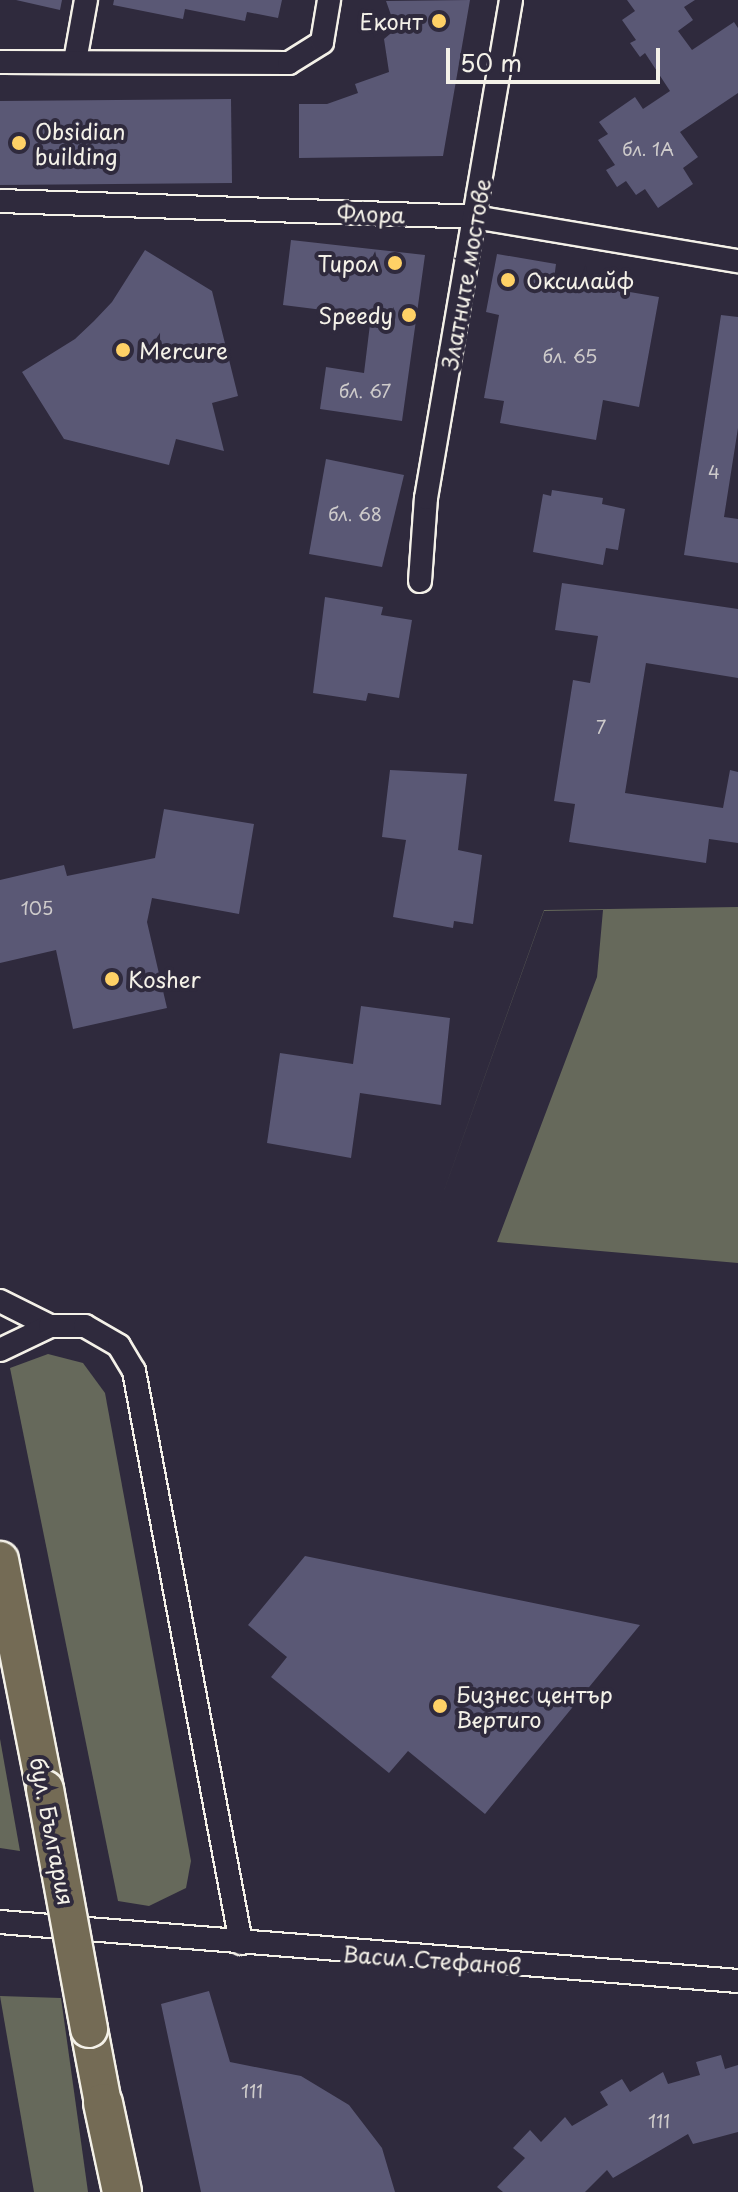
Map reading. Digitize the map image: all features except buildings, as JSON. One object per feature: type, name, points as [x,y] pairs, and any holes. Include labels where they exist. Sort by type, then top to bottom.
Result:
[{"type":"highway","points":[[103,2103],[122,2192]]},
{"type":"main road","name":"бул. България","points":[[0,1560],[103,2103]]},
{"type":"street","points":[[75,61],[86,0]]},
{"type":"street","points":[[0,62],[289,63],[322,42],[329,0]]},
{"type":"street","name":"Златните мостове","points":[[420,581],[422,548],[511,0]]},
{"type":"street","name":"Флора","points":[[0,201],[474,217],[738,261]]},
{"type":"street","points":[[0,1301],[50,1326],[96,1330],[119,1346],[134,1371],[241,1943]]},
{"type":"street","points":[[0,1350],[50,1326]]},
{"type":"street","name":"Васил Стефанов","points":[[0,1922],[738,1981]]},
{"type":"green space","points":[[738,907],[738,1263],[497,1242],[597,977],[603,910],[544,911],[430,1230],[544,910]]},
{"type":"green space","points":[[48,1354],[83,1363],[105,1393],[191,1861],[186,1888],[149,1906],[118,1901],[10,1368]]},
{"type":"green space","points":[[0,1739],[20,1851],[0,1848]]},
{"type":"green space","points":[[0,1996],[61,1998],[88,2192],[34,2192]]},
{"type":"place","name":"Еконт","points":[[439,21]]},
{"type":"place","name":"Obsidian building","points":[[19,143]]},
{"type":"place","name":"Тирол","points":[[395,263]]},
{"type":"place","name":"Оксилайф","points":[[508,280]]},
{"type":"place","name":"Speedy","points":[[409,315]]},
{"type":"place","name":"Mercure","points":[[123,350]]},
{"type":"place","name":"Kosher","points":[[112,979]]},
{"type":"place","name":"Бизнес център Вертиго","points":[[440,1706]]}]
